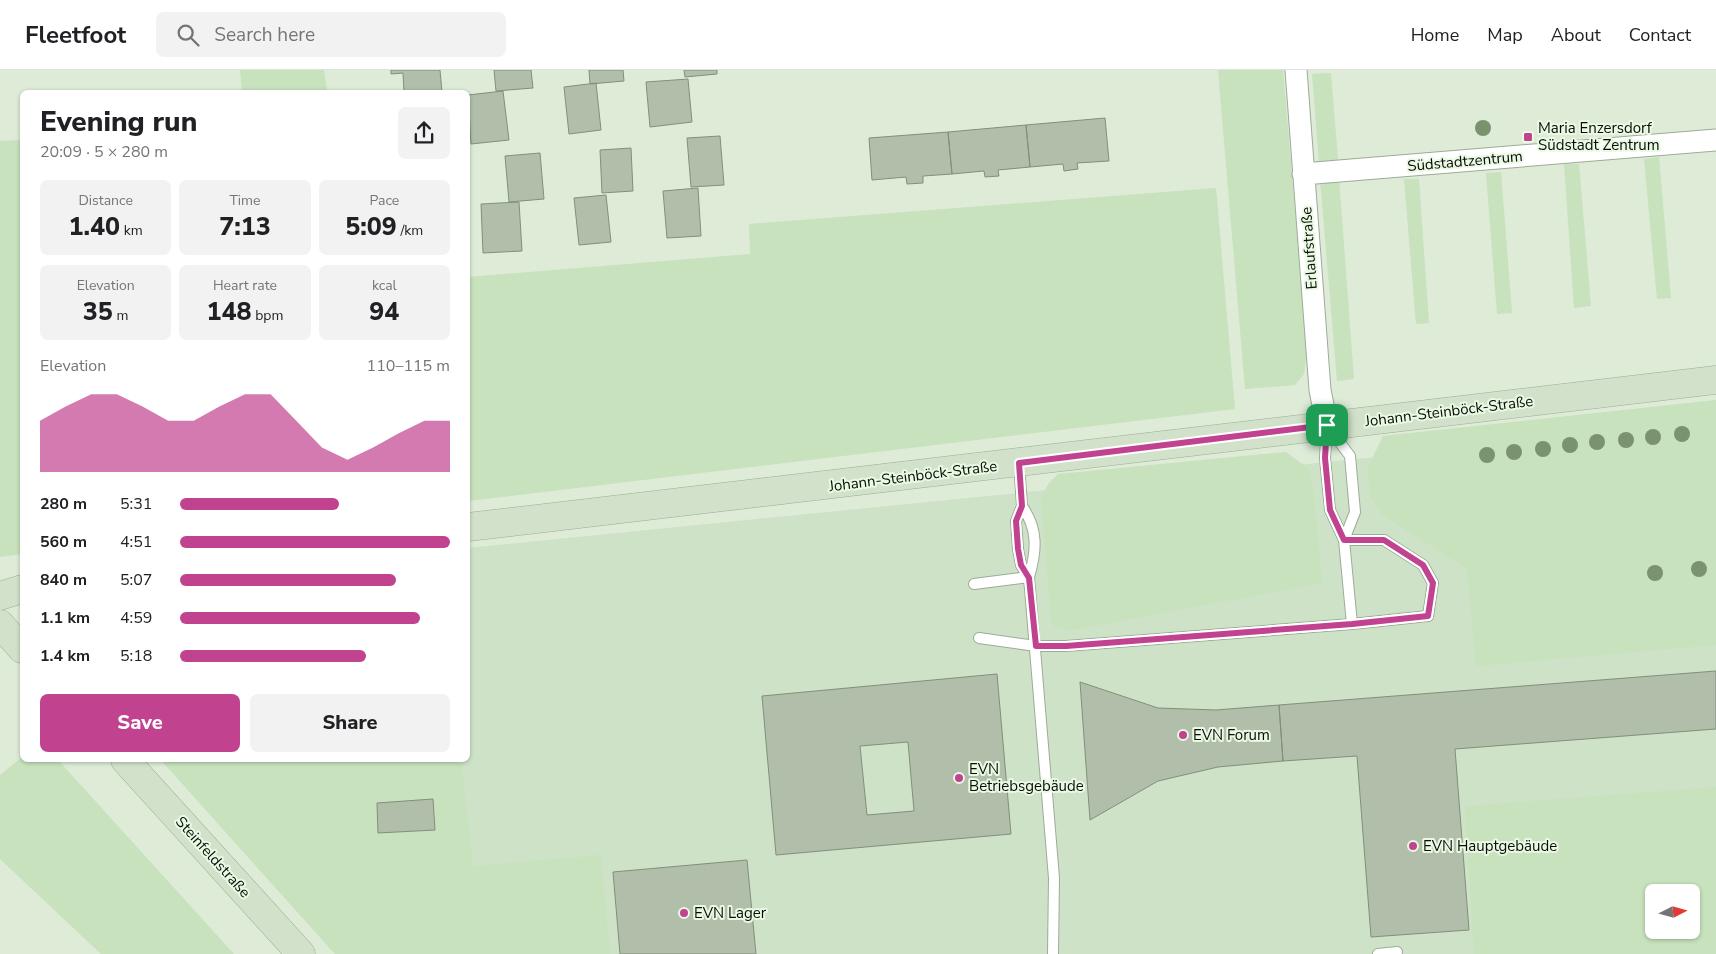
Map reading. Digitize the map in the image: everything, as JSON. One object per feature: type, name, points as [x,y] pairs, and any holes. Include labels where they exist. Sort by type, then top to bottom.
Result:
[{"type":"street","name":"Erlaufstraße","points":[[1296,70],[1320,390],[1327,425]]},
{"type":"street","name":"Südstadtzentrum","points":[[1304,174],[1716,140]]},
{"type":"street","name":"Johann-Steinböck-Straße","points":[[470,527],[1716,380]]},
{"type":"street","points":[[0,596],[20,590]]},
{"type":"street","points":[[0,624],[20,646]]},
{"type":"street","name":"Steinfeldstraße","points":[[127,762],[301,954]]},
{"type":"lane","points":[[1327,425],[1325,458],[1330,510],[1344,540],[1352,624]]},
{"type":"lane","points":[[1327,425],[1350,456],[1355,512],[1344,540]]},
{"type":"lane","points":[[1019,463],[1022,506],[1016,521],[1018,549],[1021,565],[1029,578]]},
{"type":"lane","points":[[1022,506],[1032,521],[1035,558],[1029,578],[1054,878],[1053,954]]},
{"type":"lane","points":[[979,638],[1036,646],[1066,646],[1352,624],[1428,616],[1433,583],[1423,565],[1384,540],[1344,540]]},
{"type":"lane","points":[[974,584],[1029,578]]},
{"type":"lane","points":[[1378,954],[1398,952]]},
{"type":"shaded area","points":[[240,70],[324,70],[327,90],[242,90]]},
{"type":"shaded area","points":[[1218,70],[1283,70],[1307,349],[1304,374],[1295,385],[1245,389]]},
{"type":"shaded area","points":[[1331,73],[1338,160],[1319,162],[1312,74]]},
{"type":"shaded area","points":[[20,140],[20,554],[0,557],[0,141]]},
{"type":"shaded area","points":[[1659,157],[1671,298],[1657,299],[1644,159]]},
{"type":"shaded area","points":[[1564,164],[1579,164],[1591,306],[1574,308]]},
{"type":"shaded area","points":[[1501,172],[1512,313],[1497,314],[1486,173]]},
{"type":"shaded area","points":[[1339,178],[1354,379],[1337,381],[1320,179]]},
{"type":"shaded area","points":[[1404,179],[1419,179],[1429,323],[1416,324]]},
{"type":"shaded area","points":[[1216,188],[1235,409],[470,501],[470,277],[750,254],[749,224]]},
{"type":"shaded area","points":[[1716,400],[1716,645],[1476,666],[1467,569],[1383,515],[1370,497],[1368,467],[1383,436]]},
{"type":"shaded area","points":[[1716,423],[1716,954],[335,954],[163,762],[470,762],[470,548]]},
{"type":"shaded area","points":[[1286,452],[1309,469],[1314,497],[1322,583],[1072,630],[1055,627],[1051,621],[1041,497],[1049,483],[1058,474]]},
{"type":"shaded area","points":[[20,759],[20,762],[60,762],[234,954],[101,954],[0,859],[0,775]]},
{"type":"shaded area","points":[[163,762],[461,762],[473,866],[601,855],[610,954],[335,954]]},
{"type":"shaded area","points":[[1716,787],[1716,954],[1474,954],[1465,806]]},
{"type":"building","points":[[391,70],[440,70],[442,90],[404,90],[403,73],[391,74]]},
{"type":"building","points":[[494,70],[531,70],[533,88],[496,91]]},
{"type":"building","points":[[589,70],[623,70],[624,81],[590,84]]},
{"type":"building","points":[[684,70],[717,70],[717,74],[685,77]]},
{"type":"building","points":[[688,79],[692,122],[650,127],[646,82]]},
{"type":"building","points":[[596,83],[601,130],[569,134],[564,87]]},
{"type":"building","points":[[503,91],[509,140],[471,144],[470,95]]},
{"type":"building","points":[[1105,118],[1109,161],[1077,163],[1078,169],[1064,171],[1063,164],[1030,167],[1026,125]]},
{"type":"building","points":[[1026,125],[1030,167],[998,170],[999,176],[985,177],[984,171],[952,174],[948,132]]},
{"type":"building","points":[[948,132],[952,174],[923,176],[923,183],[907,184],[906,177],[872,180],[869,138]]},
{"type":"building","points":[[720,136],[724,185],[691,187],[687,138]]},
{"type":"building","points":[[631,148],[633,191],[602,193],[600,150]]},
{"type":"building","points":[[540,153],[544,199],[509,202],[505,156]]},
{"type":"building","points":[[698,188],[701,236],[667,238],[663,191]]},
{"type":"building","points":[[606,195],[611,242],[579,245],[574,198]]},
{"type":"building","points":[[519,202],[522,251],[483,253],[481,204]]},
{"type":"building","name":"EVN Hauptgebäude","points":[[1716,671],[1716,729],[1455,749],[1469,930],[1371,937],[1357,756],[1283,761],[1279,705]]},
{"type":"building","name":"EVN Betriebsgebäude","points":[[997,674],[1011,834],[776,855],[762,696]],"holes":[[[908,742],[914,811],[867,815],[860,746]]]},
{"type":"building","name":"EVN Forum","points":[[1080,682],[1158,708],[1216,710],[1279,705],[1283,761],[1218,767],[1158,781],[1090,820]]},
{"type":"building","points":[[433,799],[435,830],[378,833],[377,803]]},
{"type":"building","name":"EVN Lager","points":[[747,860],[756,954],[620,954],[613,872]]},
{"type":"place","name":"Maria Enzersdorf Südstadt Zentrum","points":[[1528,137]]},
{"type":"place","name":"EVN Forum","points":[[1183,735]]},
{"type":"place","name":"EVN Betriebsgebäude","points":[[959,778]]},
{"type":"place","name":"EVN Hauptgebäude","points":[[1413,846]]},
{"type":"place","name":"EVN Lager","points":[[684,913]]},
{"type":"route","points":[[1327,425],[1325,458],[1330,510],[1344,540],[1384,540],[1423,565],[1433,583],[1428,616],[1352,624],[1066,646],[1036,646],[1029,578],[1021,565],[1018,549],[1016,521],[1022,506],[1019,463],[1327,425]]}]
